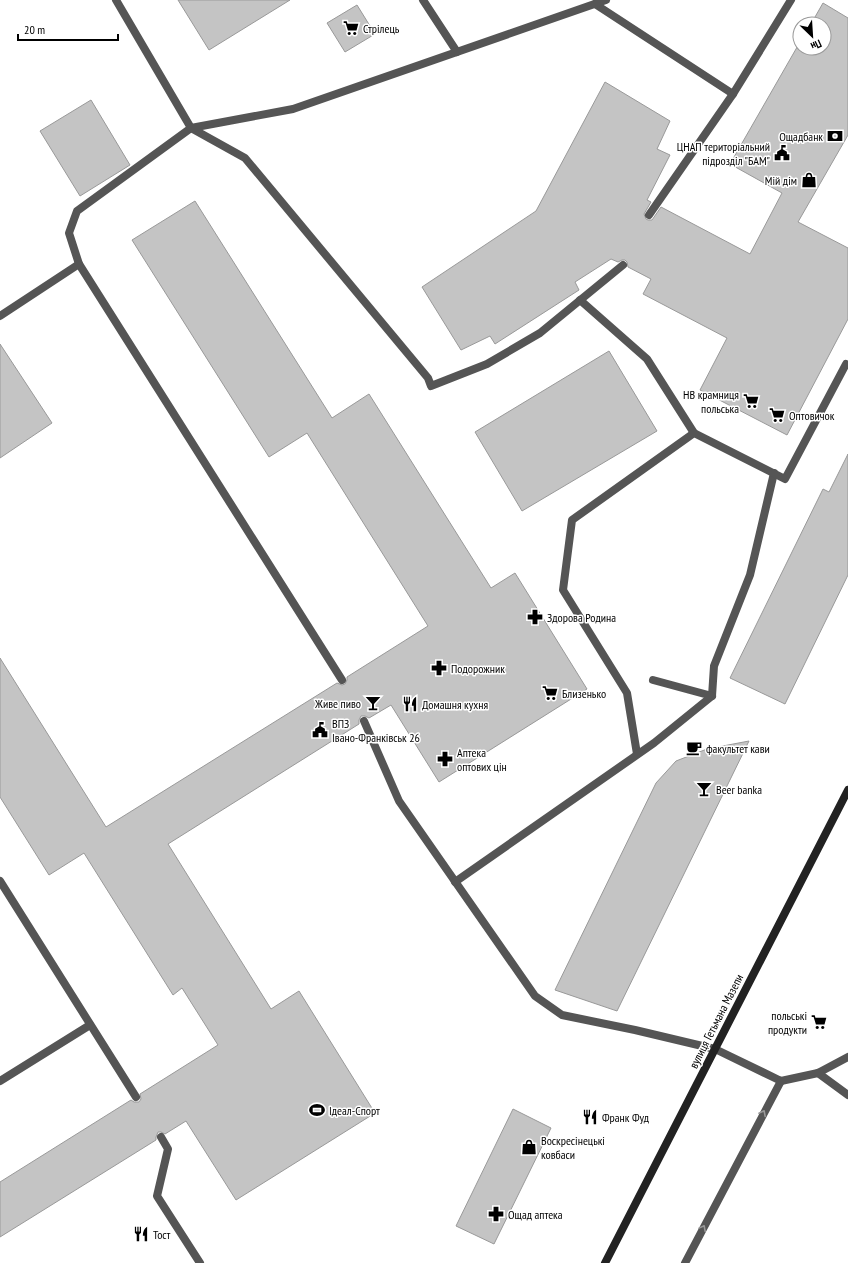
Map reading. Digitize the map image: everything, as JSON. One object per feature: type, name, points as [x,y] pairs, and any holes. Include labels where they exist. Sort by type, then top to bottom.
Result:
[{"type":"main road","name":"вулиця Гетьмана Мазепи","points":[[605,1263],[848,790]]},
{"type":"lane","points":[[116,0],[190,128],[245,158],[428,378],[431,386],[487,364],[540,332],[623,265]]},
{"type":"lane","points":[[423,0],[457,52]]},
{"type":"lane","points":[[342,680],[79,264],[68,233],[77,210],[190,128],[293,109],[606,0]]},
{"type":"lane","points":[[649,215],[734,94],[790,0]]},
{"type":"lane","points":[[594,4],[734,94]]},
{"type":"lane","points":[[0,316],[79,264]]},
{"type":"lane","points":[[580,300],[647,359],[694,433],[785,479],[846,364]]},
{"type":"lane","points":[[637,754],[627,693],[563,590],[572,520],[694,433]]},
{"type":"lane","points":[[455,882],[654,742],[712,696],[714,666],[750,575],[774,473]]},
{"type":"lane","points":[[653,680],[712,696]]},
{"type":"lane","points":[[364,721],[399,801],[535,996],[562,1015],[636,1030],[714,1049],[781,1081],[818,1073],[848,1057]]},
{"type":"lane","points":[[0,881],[136,1097]]},
{"type":"lane","points":[[0,1081],[90,1025]]},
{"type":"lane","points":[[818,1073],[848,1095]]},
{"type":"lane","points":[[685,1263],[781,1081]]},
{"type":"lane","points":[[161,1137],[168,1149],[157,1196],[200,1263]]},
{"type":"building","points":[[178,0],[290,0],[209,50]]},
{"type":"building","points":[[823,3],[848,18],[848,135],[798,222],[848,248],[848,319],[787,435],[700,390],[727,338],[643,294],[651,279],[628,267],[625,260],[618,262],[611,259],[575,282],[579,290],[495,344],[490,336],[461,350],[422,287],[536,211],[605,82],[670,121],[657,149],[670,155],[647,200],[651,202],[644,214],[646,219],[652,220],[661,207],[750,254],[782,193],[730,164],[792,56],[832,56],[832,16],[816,16]]},
{"type":"building","name":"Стрілець","points":[[357,5],[375,34],[345,52],[327,23]]},
{"type":"building","points":[[91,100],[130,165],[80,196],[40,131]]},
{"type":"building","points":[[195,201],[332,418],[369,394],[491,588],[515,573],[587,689],[439,782],[391,705],[369,718],[361,716],[359,724],[168,844],[271,1009],[299,991],[375,1113],[236,1200],[186,1121],[165,1134],[158,1132],[156,1140],[0,1237],[0,1182],[131,1100],[134,1102],[139,1102],[141,1099],[140,1094],[218,1045],[182,988],[173,995],[84,853],[49,875],[0,797],[0,658],[106,827],[337,683],[342,685],[345,684],[347,677],[428,626],[307,433],[269,457],[132,240]]},
{"type":"building","points":[[0,344],[52,423],[0,458]]},
{"type":"building","points":[[609,351],[657,431],[522,511],[475,432]]},
{"type":"building","points":[[848,454],[848,575],[785,704],[730,678],[823,489],[829,492]]},
{"type":"building","points":[[749,741],[617,1011],[555,990],[656,783],[676,761],[707,749]]},
{"type":"building","points":[[513,1109],[551,1128],[494,1244],[456,1226]]},
{"type":"place","name":"Стрілець","points":[[351,28]]},
{"type":"place","name":"Ощадбанк","points":[[835,136]]},
{"type":"place","name":"ЦНАП територіальний підрозділ \"БАМ\"","points":[[782,153]]},
{"type":"place","name":"Мій дім","points":[[809,180]]},
{"type":"place","name":"НВ крамниця польська","points":[[751,401]]},
{"type":"place","name":"Оптовичок","points":[[777,415]]},
{"type":"place","name":"Здорова Родина","points":[[535,617]]},
{"type":"place","name":"Подорожник","points":[[439,668]]},
{"type":"place","name":"Близенько","points":[[550,693]]},
{"type":"place","name":"Живе пиво","points":[[373,703]]},
{"type":"place","name":"Домашня кухня","points":[[410,704]]},
{"type":"place","name":"ВПЗ Івано-Франківськ 26","points":[[320,730]]},
{"type":"place","name":"факультет кави","points":[[694,748]]},
{"type":"place","name":"Аптека оптових цін","points":[[445,759]]},
{"type":"place","name":"Beer banka","points":[[704,789]]},
{"type":"place","name":"польські продукти","points":[[819,1022]]},
{"type":"place","name":"Ідеал-Спорт","points":[[317,1110]]},
{"type":"place","name":"Франк Фуд","points":[[590,1117]]},
{"type":"place","name":"Воскресінецькі ковбаси","points":[[529,1147]]},
{"type":"place","name":"Ощад аптека","points":[[496,1214]]},
{"type":"place","name":"Тост","points":[[141,1234]]}]
